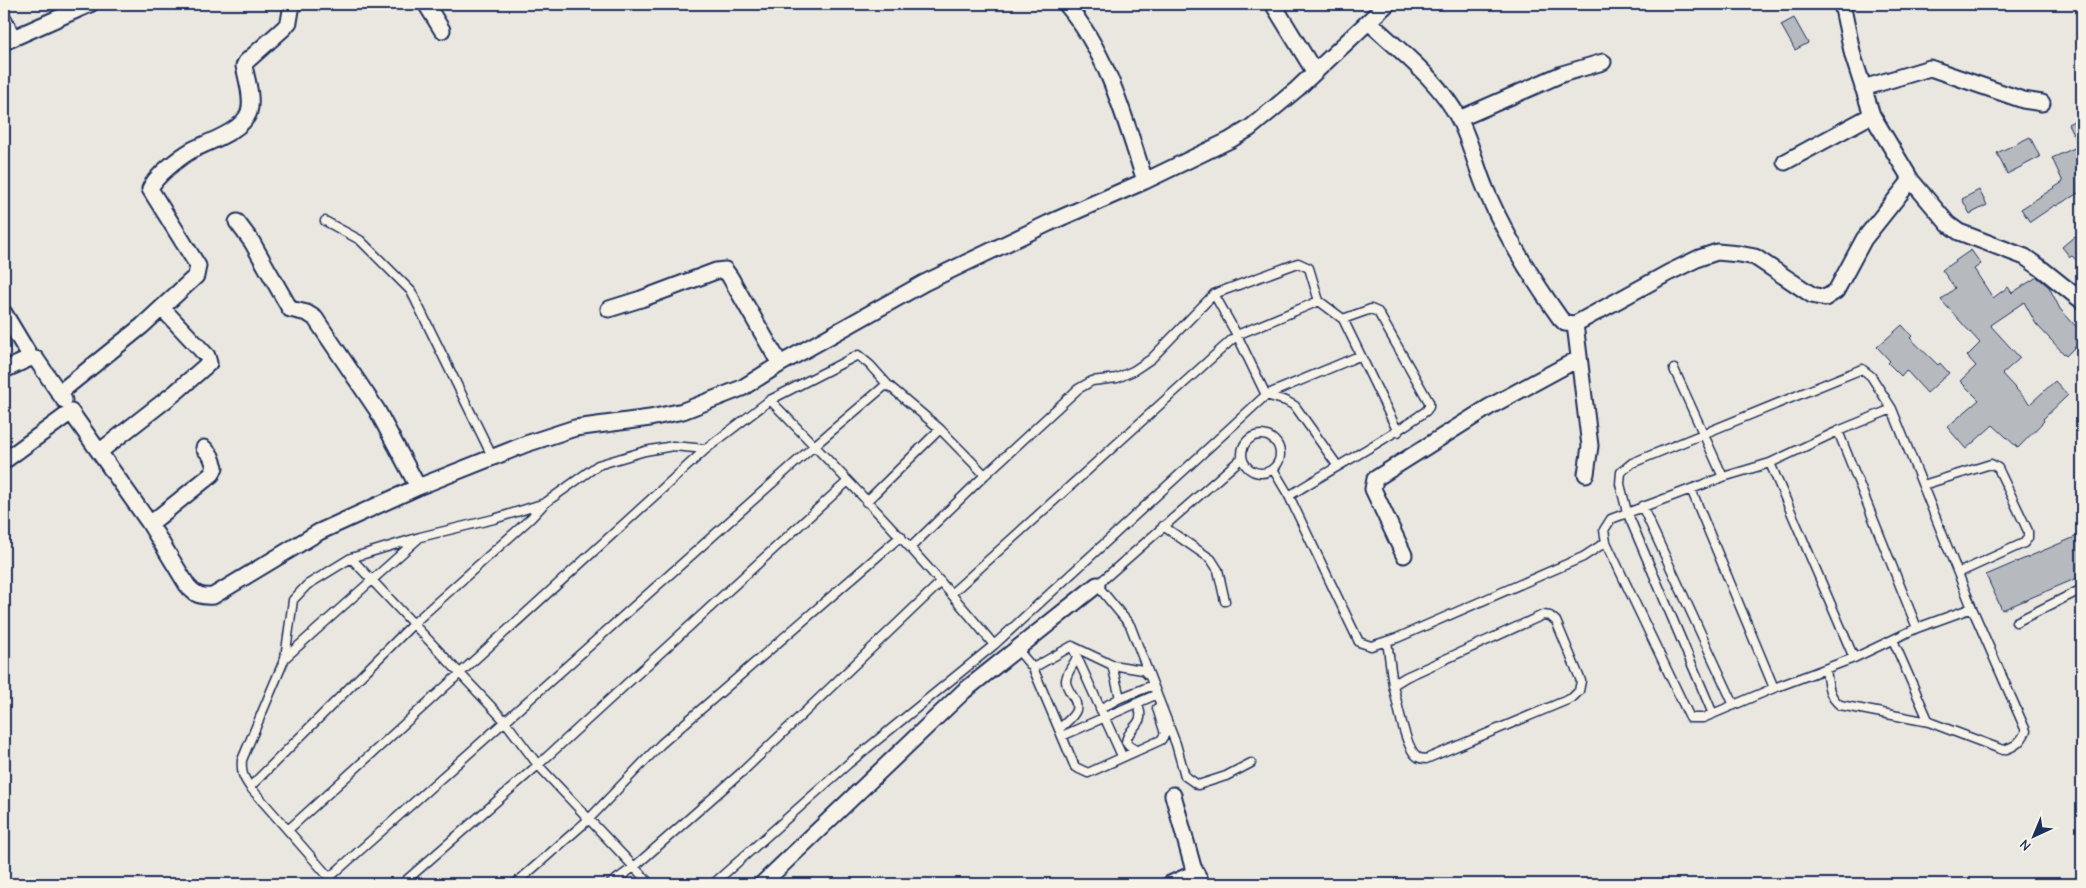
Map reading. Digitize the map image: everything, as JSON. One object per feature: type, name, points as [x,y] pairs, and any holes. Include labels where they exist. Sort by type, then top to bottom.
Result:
[{"type":"street","points":[[4,20],[8,40],[90,4]]},
{"type":"street","points":[[59,393],[135,332],[196,276],[198,266],[150,189],[154,180],[191,151],[213,142],[243,122],[249,113],[250,105],[244,66],[289,22],[292,4]]},
{"type":"street","points":[[426,4],[442,30]]},
{"type":"street","points":[[1066,4],[1079,19],[1105,66],[1119,102],[1144,181]]},
{"type":"street","points":[[1273,4],[1314,71]]},
{"type":"street","points":[[4,370],[31,358],[36,358],[150,524],[192,592],[202,597],[213,596],[319,532],[418,487],[575,428],[650,418],[683,411],[742,388],[780,364],[924,283],[1048,223],[1144,181],[1230,140],[1250,128],[1291,94],[1387,4]]},
{"type":"street","points":[[1842,4],[1853,56],[1872,115],[1911,180],[1948,224],[1959,232],[2025,257],[2042,268],[2082,301]]},
{"type":"street","points":[[1369,22],[1434,83],[1459,119],[1488,197],[1529,275],[1565,323],[1575,324],[1699,258],[1717,252],[1755,258],[1812,295],[1825,298],[1836,291],[1864,239],[1911,180]]},
{"type":"street","points":[[1459,119],[1562,74],[1603,62]]},
{"type":"street","points":[[1863,88],[1930,68],[2023,100],[2042,103]]},
{"type":"street","points":[[1786,162],[1872,115]]},
{"type":"street","points":[[237,222],[252,242],[290,309],[307,313],[315,318],[378,410],[418,487]]},
{"type":"street","points":[[609,308],[641,299],[716,271],[725,270],[780,364]]},
{"type":"street","points":[[100,452],[176,392],[208,363],[208,356],[162,308]]},
{"type":"street","points":[[4,313],[31,358]]},
{"type":"street","points":[[1575,324],[1590,446],[1586,474]]},
{"type":"street","points":[[1404,556],[1373,489],[1375,479],[1489,407],[1578,359]]},
{"type":"street","points":[[4,461],[72,412]]},
{"type":"street","points":[[150,524],[212,474],[215,467],[211,456],[204,448]]},
{"type":"street","points":[[762,884],[964,692],[1097,585]]},
{"type":"street","points":[[1170,884],[1199,879],[1173,795]]},
{"type":"lane","points":[[325,221],[360,240],[411,290],[492,458]]},
{"type":"lane","points":[[911,547],[985,475],[1078,390],[1092,381],[1117,378],[1133,371],[1151,359],[1214,294],[1298,263],[1309,268],[1319,301],[1342,319],[1398,432]]},
{"type":"lane","points":[[1214,294],[1238,335],[1266,395],[1295,406],[1337,465]]},
{"type":"lane","points":[[952,593],[1238,335],[1319,301]]},
{"type":"lane","points":[[1289,496],[1337,465],[1398,432],[1429,407],[1378,312],[1371,309],[1342,319]]},
{"type":"lane","points":[[288,830],[458,673],[706,449],[770,400],[858,355],[940,429],[985,475]]},
{"type":"lane","points":[[713,884],[848,764],[994,645],[1266,395],[1359,356]]},
{"type":"lane","points":[[1674,369],[1722,477]]},
{"type":"lane","points":[[1713,714],[1627,512],[1620,484],[1621,472],[1625,467],[1862,369],[1871,376],[1892,409],[1972,608],[2026,731],[2016,746],[2003,750],[1929,722],[1840,704],[1834,700],[1829,691],[1826,669]]},
{"type":"lane","points":[[330,877],[504,720],[814,446],[888,384]]},
{"type":"lane","points":[[770,400],[866,502],[901,536],[952,593],[994,645]]},
{"type":"lane","points":[[1892,409],[1838,431],[1770,463],[1722,477],[1610,519],[1604,530],[1606,542],[1690,718],[1703,718],[1774,688],[1854,658],[1917,628],[1972,608]]},
{"type":"lane","points":[[866,502],[940,429]]},
{"type":"lane","points":[[1838,431],[1917,628]]},
{"type":"lane","points":[[1256,436],[1267,436],[1276,443],[1279,448],[1279,459],[1273,468],[1267,472],[1255,472],[1249,468],[1242,458],[1246,442],[1256,436]]},
{"type":"lane","points":[[250,787],[414,623],[531,518],[545,503],[598,465],[645,451],[673,446],[706,449]]},
{"type":"lane","points":[[1242,458],[1097,585],[1120,610],[1134,633],[1176,744],[1185,776],[1198,785],[1226,776],[1251,763]]},
{"type":"lane","points":[[1770,463],[1854,658]]},
{"type":"lane","points":[[1923,485],[1991,464],[1998,468],[2028,531],[2028,538],[2024,543],[1958,573]]},
{"type":"lane","points":[[1273,468],[1289,496],[1359,642],[1372,646],[1540,577],[1583,556],[1606,542]]},
{"type":"lane","points":[[402,884],[538,765],[847,482]]},
{"type":"lane","points":[[1690,489],[1774,688]]},
{"type":"lane","points":[[335,884],[242,776],[242,760],[285,658],[294,600],[307,585],[352,558],[545,503]]},
{"type":"lane","points":[[1642,506],[1734,705]]},
{"type":"lane","points":[[1164,526],[1211,559],[1218,570],[1225,601]]},
{"type":"lane","points":[[515,884],[588,820],[661,744],[901,536]]},
{"type":"lane","points":[[285,658],[420,538]]},
{"type":"lane","points":[[352,558],[504,720],[538,765],[650,884]]},
{"type":"lane","points":[[610,884],[634,867],[742,772],[941,582]]},
{"type":"lane","points":[[2016,622],[2082,589]]},
{"type":"lane","points":[[1387,641],[1393,685],[1402,723],[1411,750],[1417,757],[1426,759],[1572,698],[1578,691],[1581,681],[1556,621],[1550,616],[1543,615],[1393,685]]},
{"type":"lane","points":[[1893,640],[1929,722]]},
{"type":"lane","points":[[1017,649],[1033,668],[1076,767],[1082,771],[1088,772],[1164,738],[1165,734],[1147,672],[1112,665],[1072,646]]},
{"type":"lane","points":[[1033,668],[1072,646]]},
{"type":"lane","points":[[1072,646],[1103,718],[1122,756]]},
{"type":"lane","points":[[1061,732],[1076,709],[1076,702],[1066,681],[1068,671],[1077,658]]},
{"type":"lane","points":[[1112,665],[1120,698]]},
{"type":"lane","points":[[1100,709],[1120,698],[1151,686]]},
{"type":"lane","points":[[1061,732],[1103,718],[1153,696]]},
{"type":"lane","points":[[1136,750],[1126,742],[1127,737],[1138,724],[1141,716],[1137,703]]},
{"type":"building","points":[[1794,18],[1808,43],[1795,50],[1781,25]]},
{"type":"building","points":[[2082,117],[2082,191],[2055,205],[2030,222],[2021,209],[2063,182],[2052,158],[2079,146],[2068,124]]},
{"type":"building","points":[[2030,137],[2040,157],[2007,174],[1997,153]]},
{"type":"building","points":[[1979,190],[1987,205],[1970,214],[1962,199]]},
{"type":"building","points":[[2075,236],[2082,245],[2082,265],[2072,256],[2070,257],[2062,247]]},
{"type":"building","points":[[1971,250],[1981,264],[1974,269],[1993,298],[2008,287],[2012,293],[2037,277],[2049,287],[2060,309],[2082,333],[2082,340],[2066,356],[2036,324],[2024,302],[1990,325],[2020,358],[2002,374],[2030,404],[2055,381],[2068,395],[2043,419],[2044,421],[2018,448],[1993,425],[1966,449],[1947,427],[1979,400],[1960,381],[1976,366],[1967,356],[1980,343],[1941,300],[1955,288],[1942,270]]},
{"type":"building","points":[[1902,325],[1912,336],[1910,338],[1949,373],[1927,393],[1906,370],[1901,376],[1888,363],[1890,361],[1877,347]]},
{"type":"building","points":[[2082,534],[2082,576],[2002,610],[1986,575]]}]
